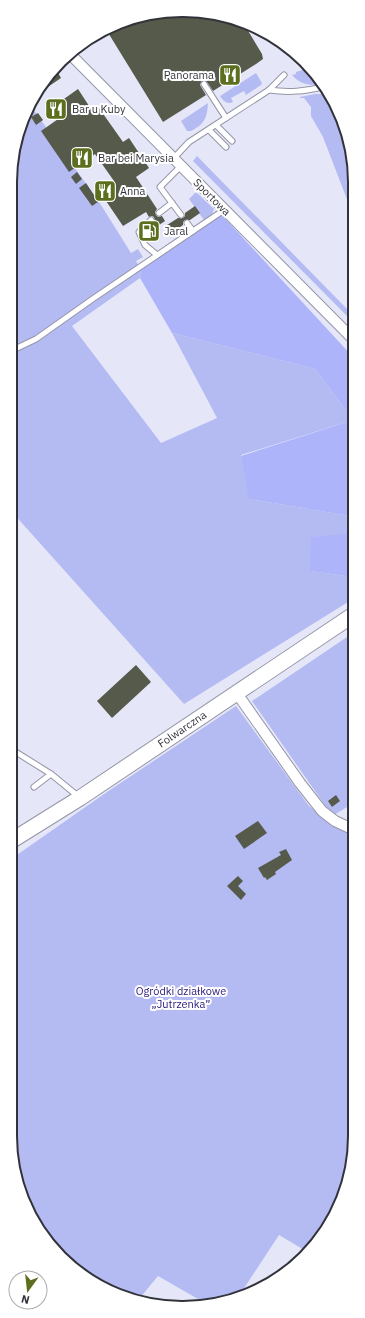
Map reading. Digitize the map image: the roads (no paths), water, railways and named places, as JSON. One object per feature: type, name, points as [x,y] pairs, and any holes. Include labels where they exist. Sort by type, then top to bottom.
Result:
[{"type":"street","name":"Sportowa","points":[[74,58],[348,334]]},
{"type":"street","name":"Folwarczna","points":[[17,837],[80,798],[348,618]]},
{"type":"street","points":[[236,692],[300,783],[322,810],[335,821],[348,827]]},
{"type":"lane","points":[[173,159],[189,142],[269,90],[284,75]]},
{"type":"lane","points":[[204,84],[226,118]]},
{"type":"lane","points":[[269,90],[286,92],[318,88]]},
{"type":"lane","points":[[216,125],[232,141]]},
{"type":"lane","points":[[209,130],[226,147]]},
{"type":"lane","points":[[180,166],[160,187],[181,215]]},
{"type":"lane","points":[[160,213],[172,203]]},
{"type":"lane","points":[[17,348],[36,339],[224,210]]},
{"type":"lane","points":[[151,220],[139,232],[145,245],[157,255]]},
{"type":"lane","points":[[186,223],[193,231]]},
{"type":"lane","points":[[17,753],[51,774],[80,798]]},
{"type":"lane","points":[[34,787],[51,774]]},
{"type":"place","name":"Panorama","points":[[230,75]]},
{"type":"place","name":"Bar u Kuby","points":[[56,109]]},
{"type":"place","name":"Bar bei Marysia","points":[[82,158]]},
{"type":"place","name":"Anna","points":[[105,191]]},
{"type":"place","name":"Jaral","points":[[149,231]]},
{"type":"park label","name":"Ogródki działkowe „Jutrzenka”","points":[[181,997]]}]
